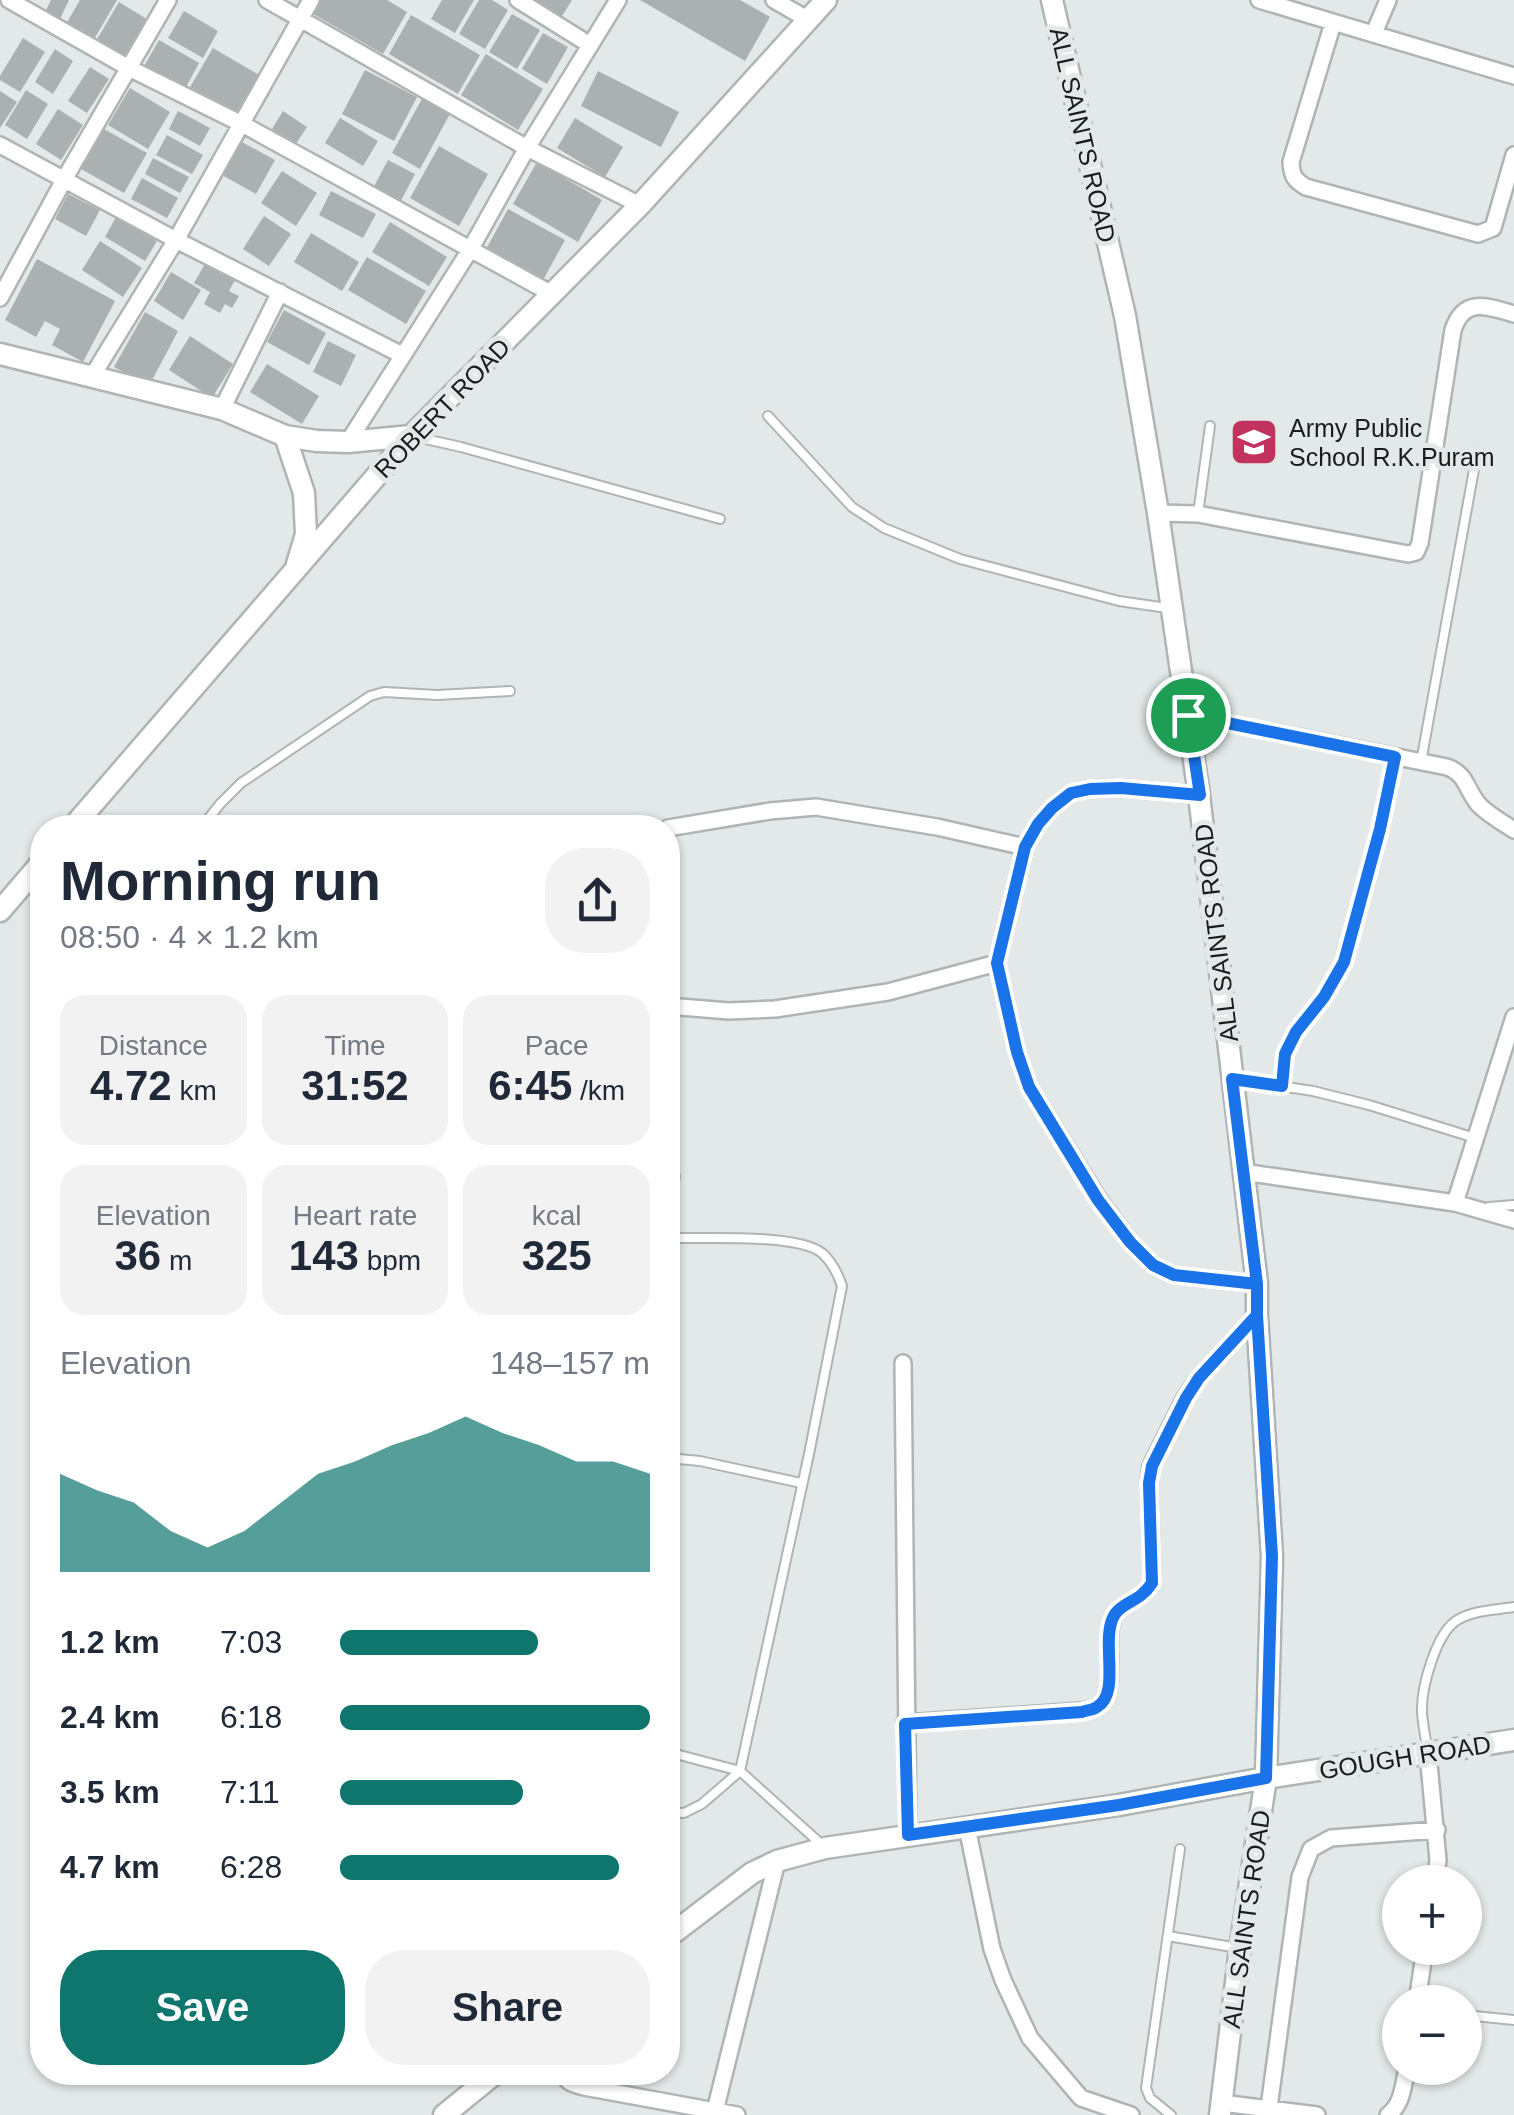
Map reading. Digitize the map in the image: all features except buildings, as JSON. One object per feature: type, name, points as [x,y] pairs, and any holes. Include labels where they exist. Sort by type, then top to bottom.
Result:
[{"type":"street","points":[[9,0],[128,68],[242,124],[552,294]]},
{"type":"street","points":[[0,298],[64,178],[168,0]]},
{"type":"street","points":[[267,0],[527,148],[640,205]]},
{"type":"street","points":[[91,378],[176,240],[311,0]]},
{"type":"street","points":[[518,0],[590,45]]},
{"type":"street","points":[[348,442],[470,250],[618,0]]},
{"type":"street","points":[[774,0],[807,18]]},
{"type":"street","name":"ROBERT ROAD","points":[[83,815],[411,436],[640,205],[826,0]]},
{"type":"street","name":"ALL SAINTS ROAD","points":[[1052,0],[1125,316],[1158,513],[1200,795],[1257,1284],[1272,1556],[1266,1778],[1221,2109]]},
{"type":"street","points":[[1259,0],[1514,76]]},
{"type":"street","points":[[1374,33],[1388,0]]},
{"type":"street","points":[[1333,23],[1291,162],[1292,175],[1298,182],[1478,234],[1493,228],[1514,155]]},
{"type":"street","points":[[0,145],[402,355]]},
{"type":"street","points":[[222,409],[280,292]]},
{"type":"street","points":[[1158,513],[1198,514],[1408,554],[1416,552],[1458,316],[1473,306],[1514,314]]},
{"type":"street","points":[[0,354],[222,409],[285,436],[317,442],[411,436]]},
{"type":"street","points":[[285,436],[304,493],[306,534],[295,572]]},
{"type":"street","points":[[1188,715],[1457,771],[1478,804],[1514,830]]},
{"type":"street","points":[[1200,795],[1090,789],[1071,793],[1052,808],[1025,847],[997,963],[1029,1087],[1098,1200],[1130,1242],[1153,1265],[1174,1275],[1257,1284]]},
{"type":"street","points":[[680,826],[816,807],[938,826],[1025,847]]},
{"type":"street","points":[[0,911],[30,876]]},
{"type":"street","points":[[680,1007],[775,1009],[888,992],[997,963]]},
{"type":"street","points":[[1454,1203],[1514,1016]]},
{"type":"street","points":[[1243,1172],[1454,1203],[1514,1220]]},
{"type":"street","points":[[905,1724],[1082,1712],[1098,1707],[1105,1699],[1110,1685],[1108,1638],[1114,1616],[1145,1595],[1152,1583],[1152,1466],[1192,1388],[1257,1315]]},
{"type":"street","points":[[903,1363],[908,1835]]},
{"type":"street","name":"GOUGH ROAD","points":[[680,1928],[752,1872],[825,1848],[1119,1805],[1514,1740]]},
{"type":"street","points":[[1428,1753],[1437,1865]]},
{"type":"street","points":[[968,1827],[992,1950],[1030,2038],[1081,2098],[1131,2115]]},
{"type":"street","points":[[1268,2112],[1300,1877],[1311,1849],[1331,1838],[1437,1830]]},
{"type":"street","points":[[714,2113],[777,1861]]},
{"type":"street","points":[[444,2115],[481,2085]]},
{"type":"street","points":[[579,2085],[737,2115]]},
{"type":"street","points":[[1388,2115],[1400,2101],[1403,2085]]},
{"type":"street","points":[[1221,2109],[1317,2115]]},
{"type":"lane","points":[[768,416],[852,507],[884,528],[960,559],[1119,601],[1172,608]]},
{"type":"lane","points":[[1198,514],[1210,426]]},
{"type":"lane","points":[[411,436],[720,519]]},
{"type":"lane","points":[[1420,762],[1477,453]]},
{"type":"lane","points":[[211,815],[242,783],[370,696],[384,692],[510,692]]},
{"type":"lane","points":[[1282,1086],[1285,1054],[1344,962],[1395,757]]},
{"type":"lane","points":[[1232,1079],[1313,1091],[1475,1138]]},
{"type":"lane","points":[[1478,1208],[1514,1205]]},
{"type":"lane","points":[[680,1238],[788,1241],[821,1253],[838,1272],[842,1286],[740,1771],[702,1804],[680,1813]]},
{"type":"lane","points":[[680,1459],[801,1483]]},
{"type":"lane","points":[[1428,1753],[1422,1710],[1424,1684],[1442,1638],[1460,1618],[1514,1606]]},
{"type":"lane","points":[[680,1755],[740,1771],[825,1848]]},
{"type":"lane","points":[[1171,2115],[1150,2098],[1146,2088],[1180,1849]]},
{"type":"lane","points":[[1168,1936],[1240,1949]]},
{"type":"lane","points":[[1482,2017],[1514,2020]]},
{"type":"place","name":"Army Public School R.K.Puram","points":[[1254,442]]},
{"type":"route","points":[[1188,715],[1200,795],[1090,789],[1071,793],[1052,808],[1025,847],[997,963],[1029,1087],[1098,1200],[1153,1265],[1174,1275],[1257,1284],[1257,1315],[1199,1378],[1152,1466],[1152,1583],[1145,1595],[1114,1616],[1108,1638],[1110,1685],[1105,1699],[1098,1707],[1082,1712],[905,1724],[908,1835],[1119,1805],[1266,1778],[1272,1556],[1257,1284],[1232,1079],[1282,1086],[1285,1054],[1344,962],[1395,757],[1188,715]]}]
